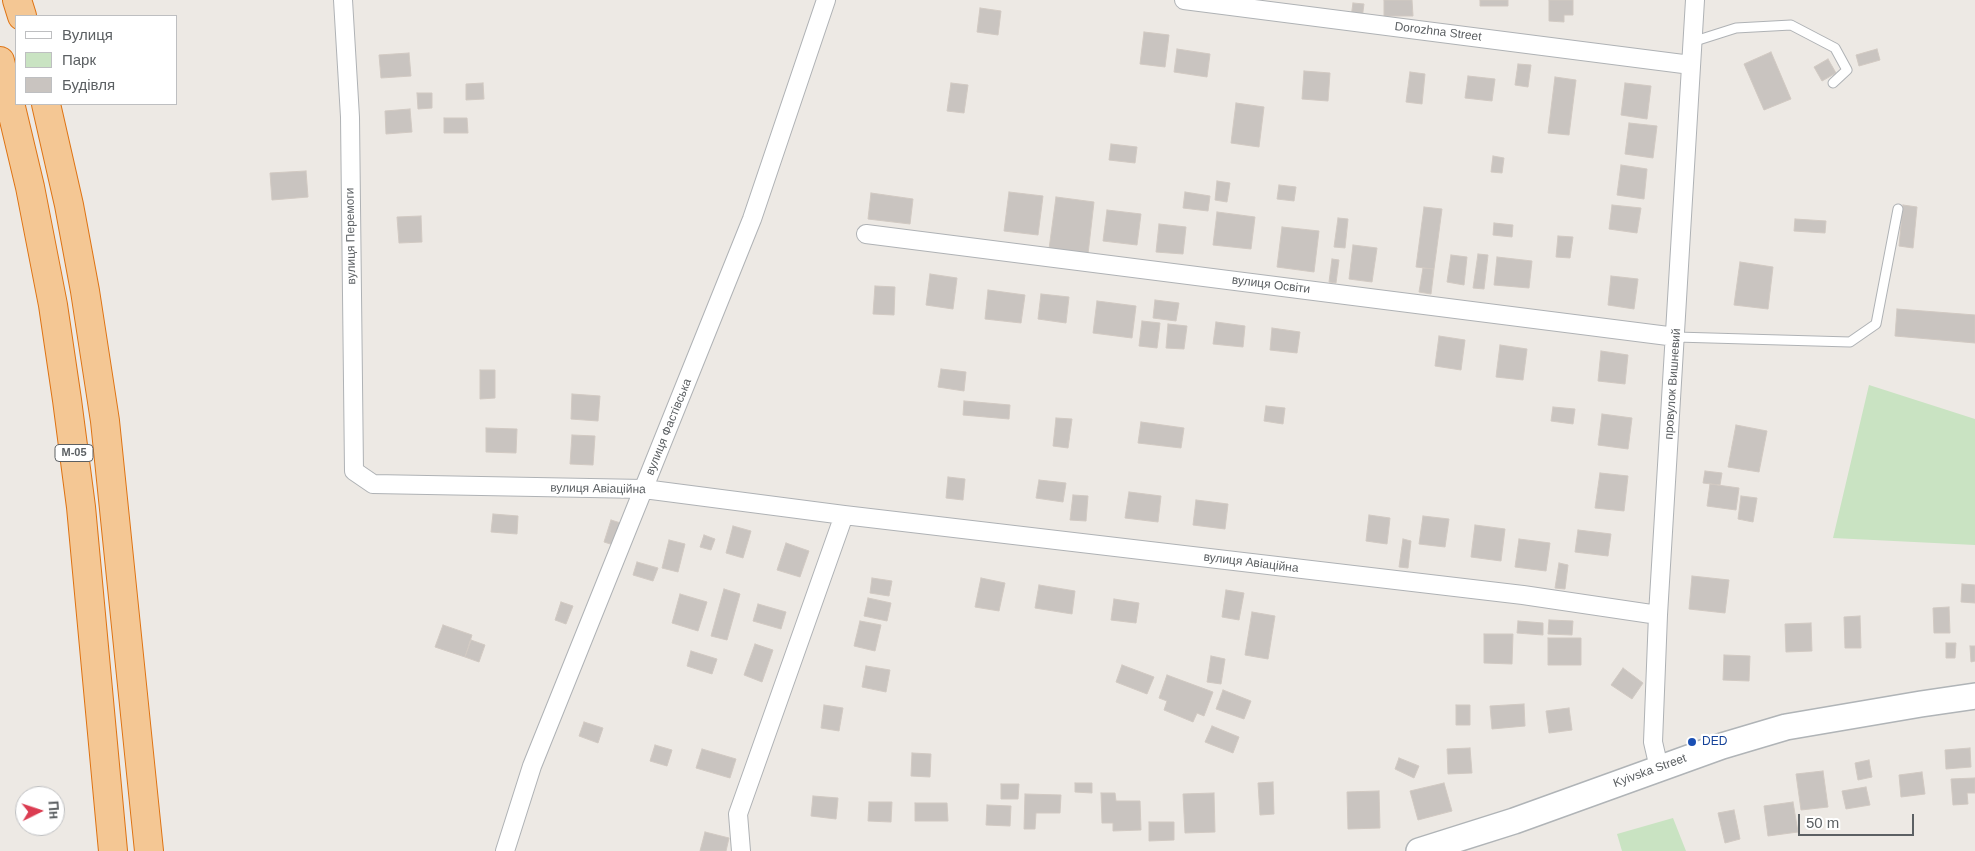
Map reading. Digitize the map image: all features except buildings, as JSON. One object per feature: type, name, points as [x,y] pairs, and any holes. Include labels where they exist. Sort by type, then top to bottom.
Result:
[{"type":"highway","points":[[17,0],[22,15]]},
{"type":"highway","name":"М-05","points":[[0,61],[32,196],[53,305],[68,400],[81,507],[113,851]]},
{"type":"highway","name":"М-05","points":[[46,105],[69,205],[85,291],[105,421],[149,851]]},
{"type":"street","name":"вулиця Перемоги","points":[[343,0],[350,117],[354,472]]},
{"type":"street","name":"вулиця Фастівська","points":[[505,851],[532,766],[752,218],[826,0]]},
{"type":"street","name":"Dorozhna Street","points":[[1184,0],[1296,7],[1691,65]]},
{"type":"street","name":"провулок Вишневий","points":[[1659,768],[1654,742],[1658,615],[1696,0]]},
{"type":"street","name":"вулиця Освіти","points":[[866,234],[1676,337]]},
{"type":"street","name":"вулиця Авіаційна","points":[[354,472],[373,484],[644,489],[844,515],[1514,594],[1658,615]]},
{"type":"street","points":[[741,851],[738,814],[844,515]]},
{"type":"street","name":"Kyivska Street","points":[[1420,851],[1514,821],[1722,746],[1786,727],[1975,696]]},
{"type":"street","points":[[147,819],[157,851]]},
{"type":"lane","points":[[1692,42],[1736,28],[1791,25],[1835,48],[1847,70],[1833,83]]},
{"type":"lane","points":[[1676,337],[1850,342],[1876,324],[1898,209]]},
{"type":"green space","points":[[1869,385],[1975,419],[1975,545],[1833,538]]},
{"type":"green space","points":[[1673,818],[1686,851],[1622,851],[1617,834]]},
{"type":"place","name":"DED","points":[[1692,742]]}]
